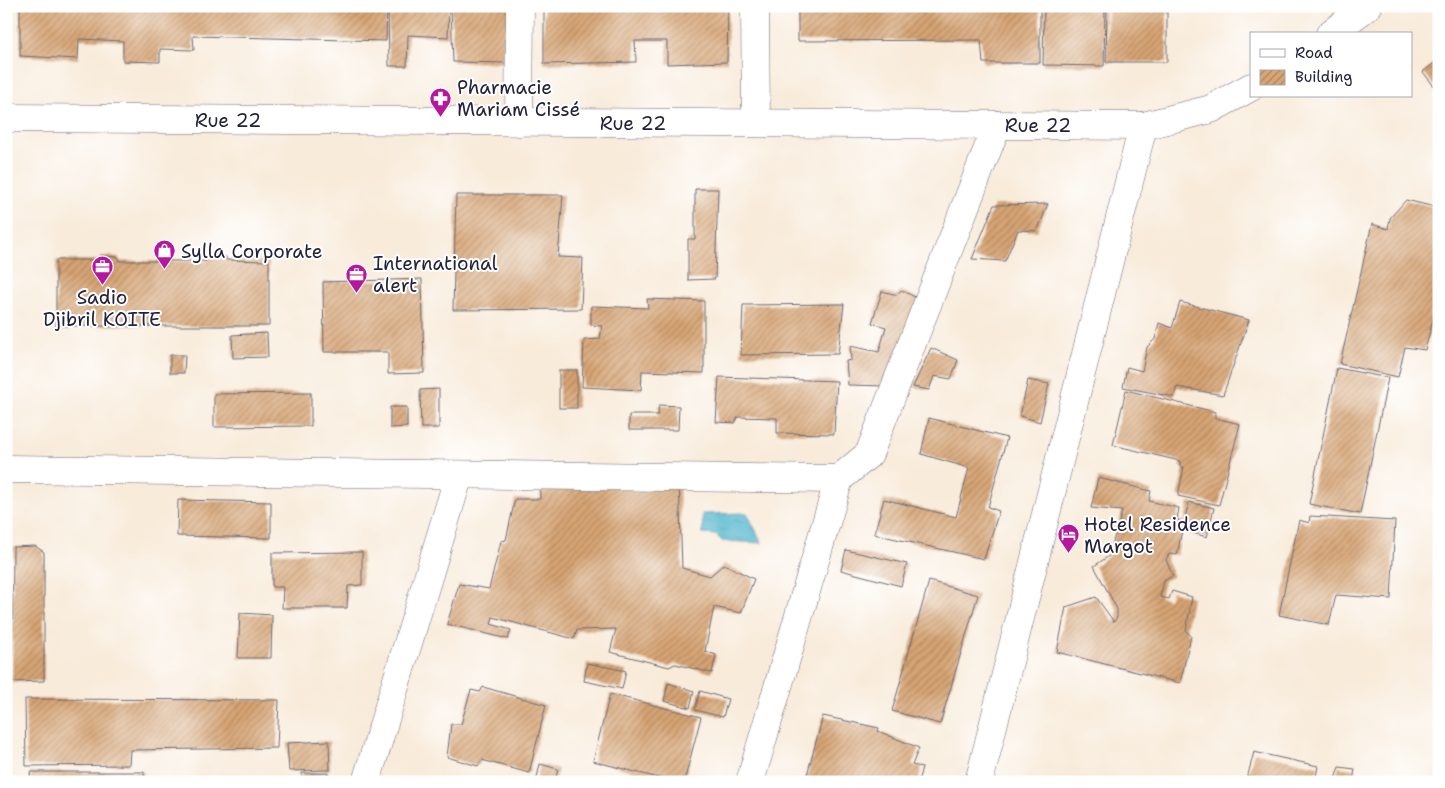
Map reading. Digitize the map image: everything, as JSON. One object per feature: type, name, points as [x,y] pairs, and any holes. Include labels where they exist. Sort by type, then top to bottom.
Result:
[{"type":"street","points":[[519,122],[520,6]]},
{"type":"street","points":[[755,6],[756,123]]},
{"type":"street","points":[[1333,32],[1368,6]]},
{"type":"street","name":"Rue 22","points":[[6,118],[1143,126],[1211,109],[1250,88]]},
{"type":"street","points":[[750,782],[839,480],[870,454],[997,125]]},
{"type":"street","points":[[979,782],[1143,126]]},
{"type":"street","points":[[6,469],[839,480]]},
{"type":"street","points":[[366,782],[459,475]]},
{"type":"water","points":[[747,513],[762,543],[722,541],[716,535],[703,534],[702,514]]},
{"type":"building","points":[[20,6],[387,6],[386,41],[193,36],[194,50],[160,49],[160,62],[123,61],[123,41],[79,39],[78,59],[20,56]]},
{"type":"building","points":[[388,6],[449,6],[448,37],[408,35],[407,66],[389,66]]},
{"type":"building","points":[[451,6],[513,6],[512,63],[453,62]]},
{"type":"building","points":[[544,6],[728,6],[727,62],[667,64],[667,41],[635,41],[636,62],[544,64]]},
{"type":"building","points":[[798,6],[1040,6],[1040,63],[983,63],[981,40],[798,41]]},
{"type":"building","points":[[1044,6],[1105,6],[1104,66],[1043,65]]},
{"type":"building","points":[[1107,6],[1167,6],[1167,62],[1106,62]]},
{"type":"building","points":[[1439,59],[1439,83],[1434,86],[1423,72]]},
{"type":"building","points":[[695,189],[718,189],[715,279],[688,280],[688,239],[695,239]]},
{"type":"building","points":[[456,195],[563,195],[558,257],[583,258],[581,309],[453,310]]},
{"type":"building","points":[[1406,200],[1439,208],[1439,296],[1425,350],[1405,347],[1398,377],[1340,364],[1372,224],[1388,229],[1390,218]]},
{"type":"building","points":[[1048,204],[1037,231],[1018,230],[1005,261],[972,259],[994,205]]},
{"type":"building","points":[[101,256],[119,257],[119,261],[206,261],[206,257],[226,257],[226,260],[269,261],[269,326],[56,326],[56,260],[101,260]]},
{"type":"building","points":[[422,279],[424,373],[388,374],[388,352],[324,352],[323,282]]},
{"type":"building","points":[[901,290],[925,302],[886,386],[848,385],[846,361],[851,360],[850,346],[879,352],[886,327],[872,323],[882,291],[897,295]]},
{"type":"building","points":[[647,299],[704,301],[704,373],[642,371],[641,390],[582,387],[584,340],[600,339],[602,326],[591,325],[591,306],[648,308]]},
{"type":"building","points":[[1180,302],[1249,320],[1223,395],[1177,387],[1174,397],[1123,387],[1127,367],[1142,371],[1147,347],[1155,339],[1159,323],[1172,328]]},
{"type":"building","points":[[844,304],[838,354],[741,355],[743,305]]},
{"type":"building","points":[[267,333],[268,357],[233,358],[232,335]]},
{"type":"building","points":[[931,348],[958,360],[951,379],[934,376],[929,390],[913,387]]},
{"type":"building","points":[[170,355],[185,355],[184,373],[170,373]]},
{"type":"building","points":[[1337,368],[1388,378],[1360,514],[1309,504]]},
{"type":"building","points":[[559,370],[577,370],[577,408],[559,408]]},
{"type":"building","points":[[719,377],[837,381],[834,434],[777,433],[777,418],[738,417],[735,423],[716,422]]},
{"type":"building","points":[[1028,380],[1049,384],[1040,422],[1020,416]]},
{"type":"building","points":[[439,389],[439,428],[421,428],[420,390]]},
{"type":"building","points":[[1126,390],[1215,412],[1215,418],[1240,424],[1219,505],[1178,496],[1184,467],[1180,467],[1180,461],[1113,445]]},
{"type":"building","points":[[311,393],[311,426],[214,427],[214,394]]},
{"type":"building","points":[[659,405],[679,406],[678,430],[629,430],[629,415],[658,415]]},
{"type":"building","points":[[390,407],[407,407],[407,427],[390,428]]},
{"type":"building","points":[[929,418],[1007,438],[988,507],[999,511],[984,559],[874,534],[884,499],[956,517],[969,468],[921,454]]},
{"type":"building","points":[[1098,478],[1151,491],[1149,501],[1179,508],[1177,520],[1184,522],[1189,502],[1214,508],[1207,537],[1182,530],[1177,555],[1169,554],[1166,560],[1173,576],[1164,581],[1160,597],[1169,599],[1172,591],[1192,597],[1186,631],[1191,636],[1180,683],[1057,652],[1066,607],[1096,597],[1114,622],[1117,617],[1117,609],[1094,566],[1109,556],[1122,511],[1091,508]]},
{"type":"building","points":[[679,481],[682,568],[710,576],[724,564],[754,579],[741,613],[714,607],[705,651],[716,655],[712,673],[675,664],[669,667],[610,652],[616,629],[577,630],[574,639],[493,617],[491,624],[511,630],[508,639],[447,624],[459,584],[489,589],[501,541],[506,540],[515,499],[540,499],[540,485]]},
{"type":"building","points":[[178,500],[271,502],[271,538],[177,536]]},
{"type":"building","points":[[1310,516],[1395,521],[1391,599],[1336,595],[1329,625],[1279,615],[1299,520],[1309,523]]},
{"type":"building","points":[[35,546],[44,552],[44,681],[12,682],[13,547]]},
{"type":"building","points":[[846,550],[907,564],[901,586],[841,570]]},
{"type":"building","points":[[362,552],[362,585],[348,586],[347,608],[282,608],[283,587],[272,587],[272,553]]},
{"type":"building","points":[[929,581],[978,595],[940,724],[892,711]]},
{"type":"building","points":[[240,613],[272,615],[271,658],[238,658]]},
{"type":"building","points":[[587,663],[626,671],[622,689],[584,681]]},
{"type":"building","points":[[668,683],[694,691],[690,708],[664,701]]},
{"type":"building","points":[[483,687],[546,705],[529,773],[482,760],[478,766],[447,757],[451,724],[461,724],[471,690],[480,692]]},
{"type":"building","points":[[700,691],[728,699],[723,717],[695,710]]},
{"type":"building","points":[[610,694],[701,717],[684,782],[674,782],[593,761]]},
{"type":"building","points":[[25,699],[279,700],[277,748],[130,750],[129,765],[26,766]]},
{"type":"building","points":[[823,716],[879,728],[878,731],[919,748],[912,765],[922,767],[918,782],[805,782]]},
{"type":"building","points":[[329,741],[330,770],[289,771],[287,743]]},
{"type":"building","points":[[1254,752],[1318,766],[1315,782],[1246,782]]},
{"type":"building","points":[[540,764],[558,769],[555,782],[536,782]]},
{"type":"building","points":[[1339,767],[1355,769],[1353,782],[1334,782]]},
{"type":"building","points":[[30,772],[144,772],[144,782],[31,782]]},
{"type":"building","points":[[302,773],[328,773],[327,782],[302,782]]},
{"type":"place","name":"Pharmacie Mariam Cissé","points":[[441,117]]},
{"type":"place","name":"Sylla Corporate","points":[[165,270]]},
{"type":"place","name":"Sadio Djibril KOITE","points":[[102,285]]},
{"type":"place","name":"International alert","points":[[357,293]]},
{"type":"place","name":"Hotel Residence Margot","points":[[1068,554]]}]
